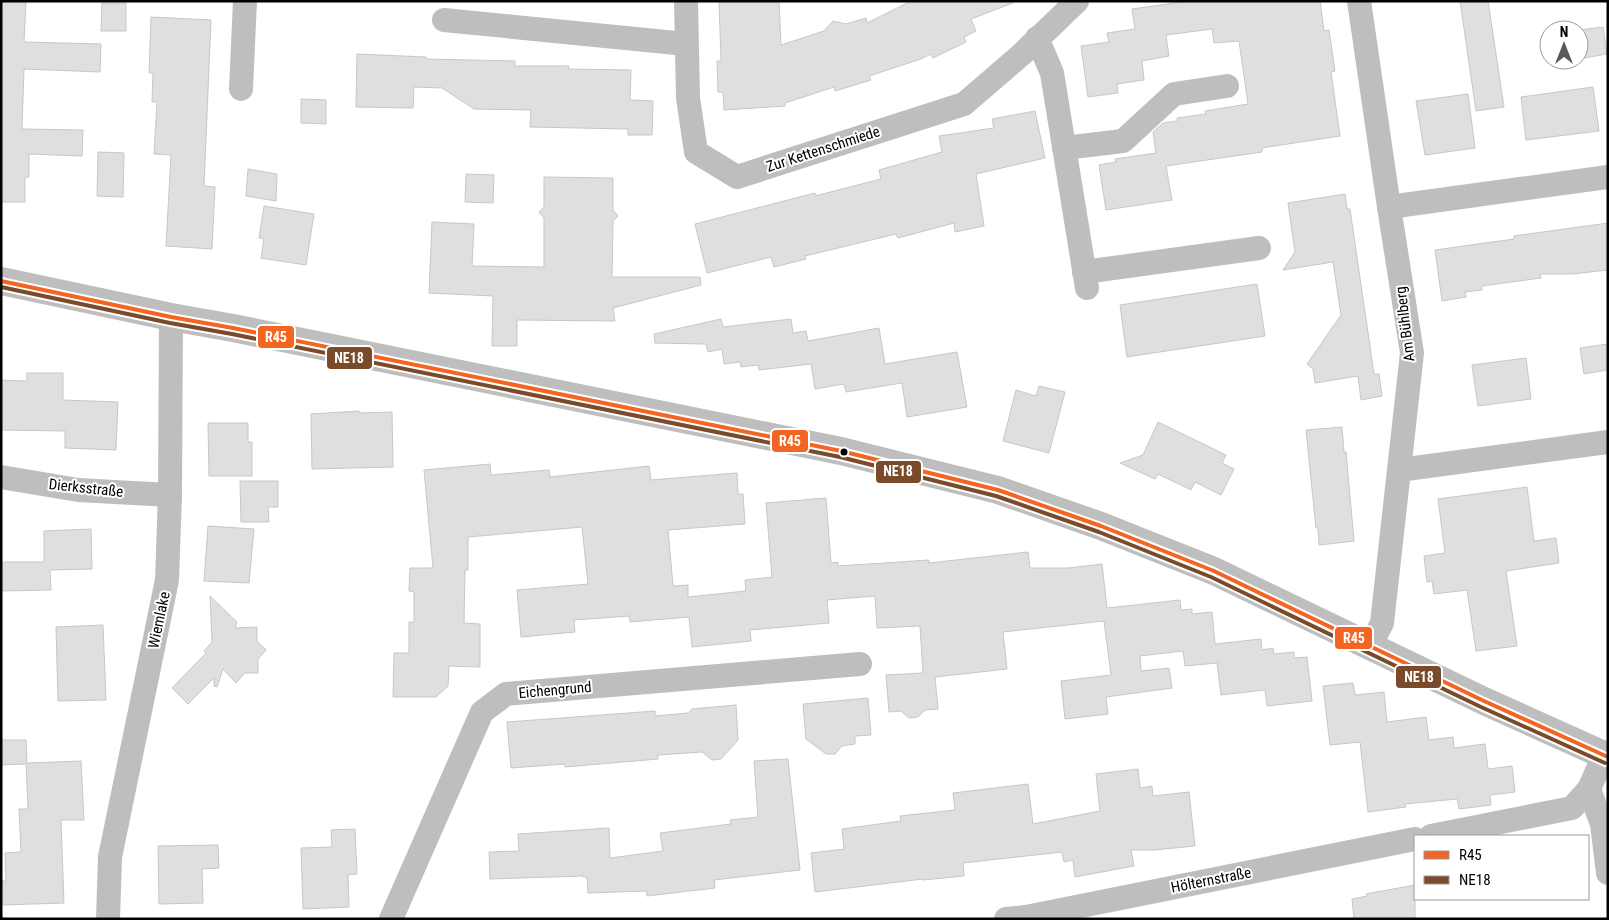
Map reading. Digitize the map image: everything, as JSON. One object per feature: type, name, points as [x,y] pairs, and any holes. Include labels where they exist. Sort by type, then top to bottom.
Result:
[{"type":"street","points":[[241,88],[245,1]]},
{"type":"street","name":"Zur Kettenschmiede","points":[[686,1],[688,98],[696,152],[737,177],[964,104],[1022,54],[1077,1]]},
{"type":"street","name":"Am Bühlberg","points":[[1359,1],[1412,353],[1382,623],[1370,646]]},
{"type":"street","points":[[444,20],[686,44]]},
{"type":"street","points":[[1037,38],[1052,73],[1086,280],[1259,248]]},
{"type":"street","points":[[1064,148],[1123,141],[1174,94],[1227,86]]},
{"type":"street","points":[[1389,207],[1608,177]]},
{"type":"street","points":[[1,282],[841,451],[998,490],[1101,526],[1214,570],[1484,701],[1606,756],[1589,790],[1572,808],[1436,835]]},
{"type":"street","name":"Wiemlake","points":[[108,919],[110,857],[167,580],[170,495],[171,317]]},
{"type":"street","points":[[1399,470],[1608,442]]},
{"type":"street","name":"Dierksstraße","points":[[1,477],[78,490],[170,495]]},
{"type":"street","name":"Eichengrund","points":[[391,919],[482,712],[506,694],[860,664]]},
{"type":"street","points":[[1589,790],[1602,824],[1608,873]]},
{"type":"street","name":"Hölternstraße","points":[[1019,918],[1414,840]]},
{"type":"building","points":[[1,1],[26,1],[24,42],[101,44],[100,72],[24,69],[22,129],[83,130],[82,156],[29,154],[29,177],[25,177],[25,202],[1,202]]},
{"type":"building","points":[[719,1],[779,1],[781,45],[824,31],[833,21],[846,24],[866,18],[867,23],[911,1],[1013,1],[1013,3],[971,19],[976,31],[964,37],[966,42],[933,58],[931,54],[869,76],[871,80],[835,91],[834,87],[785,103],[785,106],[724,110],[723,92],[718,92],[717,61],[721,61]]},
{"type":"building","points":[[1188,1],[1320,1],[1324,31],[1329,30],[1335,71],[1331,72],[1340,136],[1262,148],[1262,152],[1166,166],[1172,200],[1106,210],[1099,165],[1116,162],[1115,159],[1156,153],[1153,132],[1163,123],[1177,121],[1177,118],[1206,114],[1205,111],[1248,104],[1239,41],[1214,43],[1212,29],[1166,35],[1169,56],[1142,61],[1144,80],[1117,84],[1118,93],[1088,97],[1081,46],[1109,42],[1107,33],[1135,29],[1132,9]]},
{"type":"building","points":[[1460,1],[1488,1],[1504,107],[1476,111]]},
{"type":"building","points":[[102,3],[126,3],[126,31],[101,31]]},
{"type":"building","points":[[151,17],[211,20],[204,186],[215,187],[212,249],[166,246],[171,155],[154,154],[157,102],[152,102],[153,73],[149,73]]},
{"type":"building","points":[[1603,27],[1607,54],[1589,57],[1589,29]]},
{"type":"building","points":[[357,54],[426,57],[426,59],[515,61],[515,66],[569,66],[568,69],[631,70],[630,100],[653,101],[652,135],[628,135],[628,129],[530,127],[531,110],[474,109],[442,88],[414,87],[413,108],[356,107]]},
{"type":"building","points":[[1593,87],[1599,131],[1526,140],[1521,97]]},
{"type":"building","points":[[1468,94],[1475,148],[1425,155],[1416,101]]},
{"type":"building","points":[[301,99],[326,100],[326,124],[301,123]]},
{"type":"building","points":[[1035,111],[1045,158],[976,174],[984,226],[955,232],[954,223],[898,238],[896,234],[805,256],[806,259],[774,267],[771,257],[707,273],[695,224],[815,193],[815,196],[881,179],[879,170],[942,152],[939,136],[994,128],[992,119]]},
{"type":"building","points":[[98,152],[124,153],[123,197],[97,196]]},
{"type":"building","points":[[248,169],[277,174],[276,201],[246,196]]},
{"type":"building","points":[[466,174],[494,175],[493,203],[465,202]]},
{"type":"building","points":[[544,177],[613,178],[613,210],[618,216],[613,221],[612,277],[700,277],[701,285],[613,308],[615,321],[517,320],[517,346],[492,346],[493,296],[429,293],[432,222],[474,224],[472,266],[544,267],[544,218],[539,212],[544,207]]},
{"type":"building","points":[[1345,194],[1347,209],[1350,209],[1374,374],[1379,374],[1382,396],[1361,400],[1358,376],[1315,383],[1313,369],[1307,364],[1341,315],[1333,262],[1283,270],[1295,252],[1288,203]]},
{"type":"building","points":[[264,206],[314,214],[306,265],[261,258],[264,239],[259,238]]},
{"type":"building","points":[[1608,223],[1608,270],[1572,274],[1540,274],[1541,278],[1482,286],[1482,290],[1465,292],[1466,297],[1442,301],[1435,250],[1514,239],[1514,236]]},
{"type":"building","points":[[1257,284],[1265,336],[1127,357],[1120,305]]},
{"type":"building","points":[[721,319],[723,327],[791,319],[793,333],[806,331],[808,341],[879,328],[885,364],[957,352],[967,407],[907,417],[902,383],[846,392],[844,384],[815,389],[811,364],[759,370],[758,365],[741,367],[740,362],[724,364],[722,349],[708,352],[706,344],[655,343],[654,334]]},
{"type":"building","points":[[1608,344],[1608,370],[1584,374],[1580,348]]},
{"type":"building","points":[[1526,358],[1531,399],[1478,406],[1472,365]]},
{"type":"building","points":[[27,373],[63,373],[63,400],[118,402],[116,450],[65,448],[65,431],[1,430],[1,380],[27,381]]},
{"type":"building","points":[[1039,386],[1065,392],[1049,453],[1003,441],[1016,390],[1036,396]]},
{"type":"building","points":[[359,411],[359,413],[392,412],[393,467],[312,469],[311,414]]},
{"type":"building","points":[[1158,422],[1226,455],[1222,463],[1234,469],[1221,495],[1195,482],[1191,490],[1158,474],[1155,479],[1120,463],[1143,455]]},
{"type":"building","points":[[208,423],[248,423],[248,442],[252,442],[252,476],[209,476]]},
{"type":"building","points":[[1342,427],[1354,541],[1319,545],[1306,430]]},
{"type":"building","points":[[490,464],[491,475],[549,470],[550,477],[649,466],[651,480],[737,473],[738,494],[743,494],[745,524],[668,530],[673,586],[688,585],[688,597],[746,591],[745,580],[772,577],[766,503],[826,498],[831,563],[838,562],[838,566],[929,560],[929,563],[1028,552],[1030,568],[1069,568],[1102,564],[1107,608],[1180,600],[1181,610],[1192,609],[1192,614],[1212,612],[1215,644],[1261,639],[1262,650],[1273,648],[1274,654],[1294,652],[1294,658],[1307,657],[1312,701],[1267,706],[1265,690],[1221,695],[1217,663],[1185,666],[1183,651],[1140,656],[1141,671],[1169,668],[1172,688],[1106,697],[1108,714],[1065,719],[1061,681],[1111,675],[1104,621],[1003,632],[1007,669],[935,677],[938,709],[925,710],[918,717],[909,718],[901,711],[889,712],[886,675],[923,673],[920,626],[877,628],[875,596],[827,600],[829,623],[750,630],[751,641],[692,647],[689,617],[630,622],[629,616],[574,620],[575,632],[521,637],[517,590],[588,584],[582,527],[468,537],[468,570],[465,570],[464,623],[480,624],[480,667],[449,666],[448,686],[436,697],[393,697],[394,653],[409,653],[409,622],[414,622],[414,592],[409,591],[410,568],[433,568],[424,470]]},
{"type":"building","points":[[240,481],[278,481],[278,507],[268,507],[269,522],[241,522]]},
{"type":"building","points":[[1527,487],[1534,541],[1556,538],[1559,563],[1506,571],[1517,646],[1476,651],[1467,590],[1434,594],[1432,581],[1427,582],[1424,556],[1445,553],[1438,499]]},
{"type":"building","points":[[208,526],[254,529],[249,583],[204,581]]},
{"type":"building","points":[[91,529],[92,569],[50,570],[51,590],[1,591],[1,562],[44,562],[44,531]]},
{"type":"building","points":[[210,596],[237,622],[235,628],[257,627],[257,641],[266,650],[258,659],[258,673],[245,673],[236,683],[223,669],[217,687],[214,686],[214,678],[188,704],[172,688],[206,653],[204,651],[212,642]]},
{"type":"building","points":[[103,625],[106,700],[58,701],[56,627]]},
{"type":"building","points":[[1353,683],[1355,695],[1384,692],[1387,722],[1426,717],[1429,740],[1453,737],[1454,748],[1485,744],[1488,769],[1512,766],[1515,792],[1490,795],[1491,805],[1459,809],[1457,799],[1405,804],[1406,807],[1368,812],[1360,742],[1330,745],[1323,686]]},
{"type":"building","points":[[868,698],[871,735],[855,736],[855,744],[842,746],[835,754],[826,754],[806,739],[803,704]]},
{"type":"building","points":[[736,705],[738,740],[721,759],[712,760],[702,752],[658,755],[658,759],[565,767],[565,764],[511,768],[507,722],[655,711],[655,716],[688,713],[692,709]]},
{"type":"building","points":[[1,740],[26,740],[27,763],[81,761],[84,820],[61,820],[64,903],[1,905],[1,881],[6,881],[5,853],[21,852],[19,809],[28,809],[26,764],[1,765]]},
{"type":"building","points":[[788,759],[800,870],[714,880],[715,888],[647,896],[646,891],[588,893],[587,877],[583,876],[490,879],[489,852],[519,851],[518,834],[609,828],[610,858],[663,851],[660,833],[731,824],[730,820],[758,817],[754,761]]},
{"type":"building","points":[[1138,769],[1140,788],[1152,786],[1153,796],[1189,792],[1195,846],[1131,850],[1134,866],[1075,877],[1073,860],[1064,862],[1062,852],[963,863],[964,876],[815,892],[811,853],[844,849],[842,829],[901,821],[900,816],[955,810],[953,793],[1028,784],[1033,824],[1100,811],[1096,774]]},
{"type":"building","points":[[355,829],[357,874],[348,875],[349,907],[303,909],[301,848],[332,847],[331,830]]},
{"type":"building","points":[[218,845],[219,868],[202,869],[203,903],[159,904],[158,846]]},
{"type":"building","points":[[1414,885],[1415,919],[1354,919],[1352,899],[1367,896],[1366,894]]},
{"type":"transit line","name":"R45","points":[[1,281],[171,317],[841,451],[998,490],[1101,526],[1214,571],[1484,701],[1608,757]]},
{"type":"transit line","name":"NE18","points":[[1,287],[170,323],[840,457],[996,496],[1099,532],[1211,577],[1481,707],[1605,763]]}]
